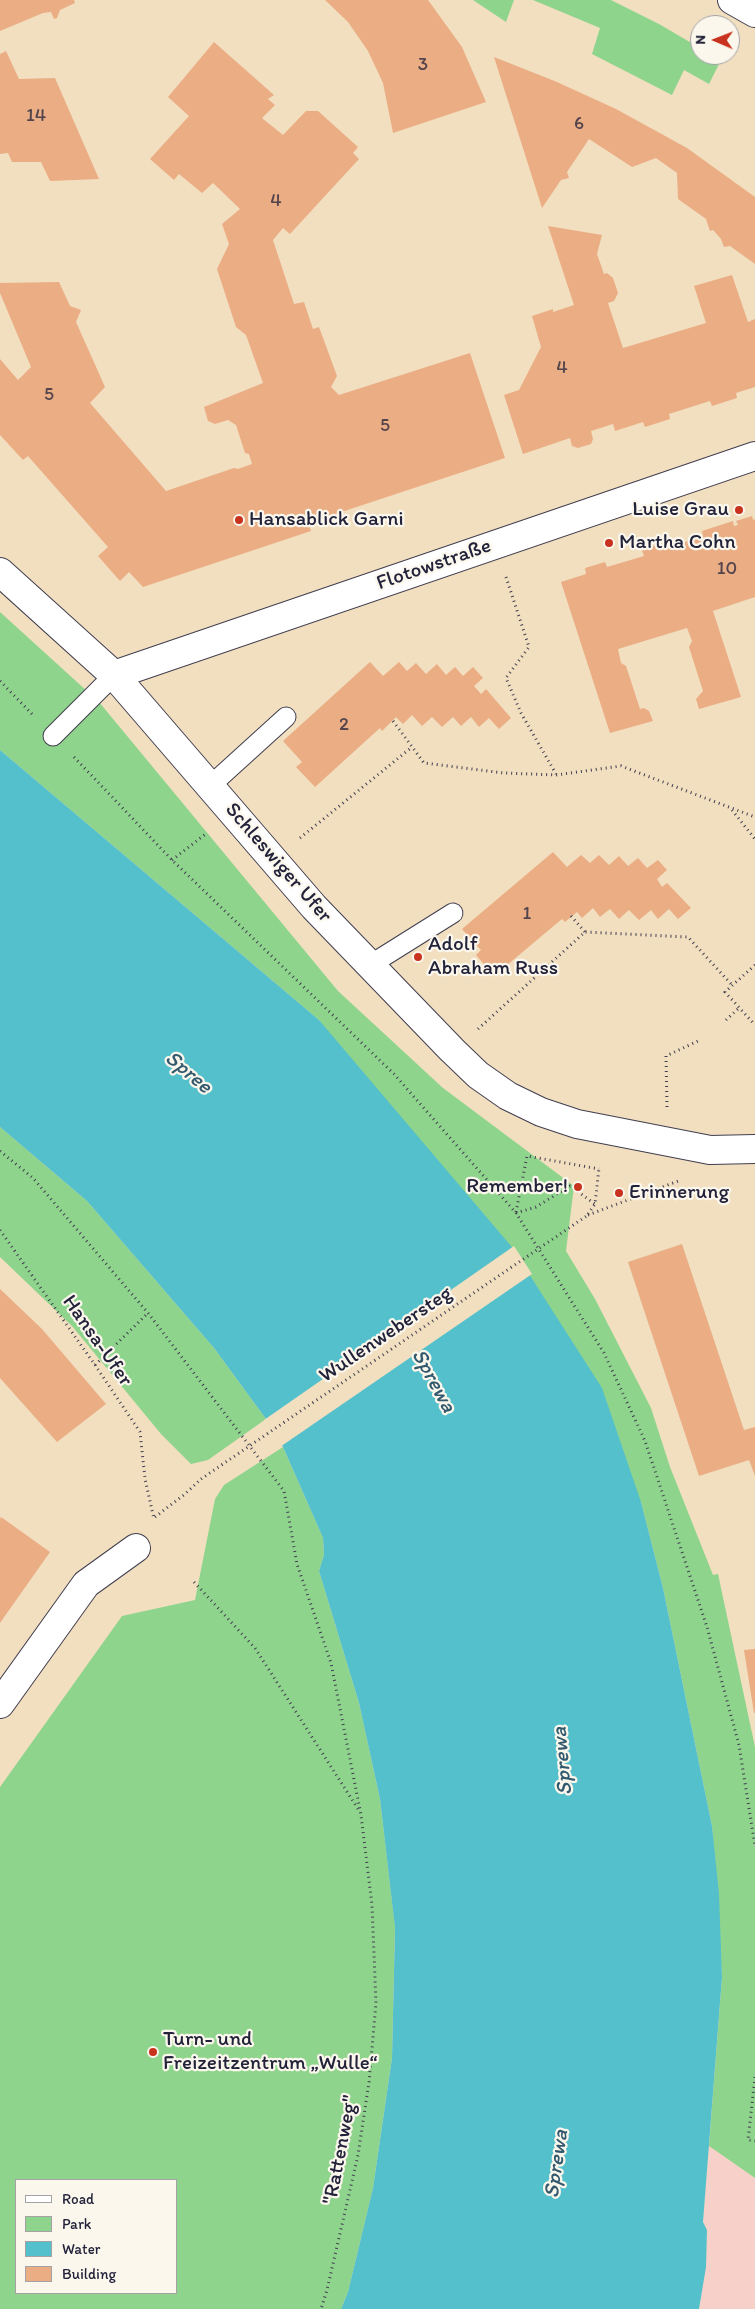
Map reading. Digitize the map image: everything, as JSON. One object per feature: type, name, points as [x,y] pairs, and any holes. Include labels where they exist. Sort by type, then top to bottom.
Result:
[{"type":"street","points":[[732,0],[755,13]]},
{"type":"street","name":"Flotowstraße","points":[[114,675],[755,456]]},
{"type":"street","name":"Schleswiger Ufer","points":[[0,572],[114,675],[314,907],[478,1075],[508,1096],[541,1112],[577,1124],[710,1150],[755,1149]]},
{"type":"street","points":[[0,1704],[86,1584],[136,1548]]},
{"type":"lane","points":[[53,736],[114,675]]},
{"type":"lane","points":[[210,786],[286,717]]},
{"type":"lane","points":[[370,965],[452,913]]},
{"type":"path","points":[[495,544],[530,646],[506,678],[521,714],[556,775]]},
{"type":"path","points":[[392,721],[424,762],[504,773],[556,775],[621,766],[731,809],[755,816]]},
{"type":"path","points":[[298,840],[412,747]]},
{"type":"path","points":[[103,788],[172,860],[394,1074],[516,1213],[604,1353],[645,1441],[707,1627],[739,1745],[754,1826],[755,1846]]},
{"type":"path","points":[[731,809],[755,839]]},
{"type":"path","points":[[172,860],[232,812]]},
{"type":"path","points":[[572,916],[585,932]]},
{"type":"path","points":[[476,1031],[585,932],[688,937],[732,985]]},
{"type":"path","points":[[755,964],[725,992],[755,1025]]},
{"type":"path","points":[[726,1020],[739,1008]]},
{"type":"path","points":[[667,1110],[666,1056],[700,1040]]},
{"type":"path","name":"\"Rattenweg\"","points":[[0,1151],[33,1178],[148,1313],[284,1491],[297,1564],[331,1662],[361,1815],[372,1905],[376,2003],[369,2082],[358,2155],[321,2309]]},
{"type":"path","points":[[516,1213],[527,1156],[599,1169]]},
{"type":"path","points":[[588,1215],[595,1204],[600,1162]]},
{"type":"path","points":[[588,1215],[685,1179]]},
{"type":"path","points":[[516,1213],[536,1207],[570,1186],[595,1204]]},
{"type":"path","name":"Wullenwebersteg","points":[[155,1517],[201,1479],[588,1215]]},
{"type":"path","name":"Hansa-Ufer","points":[[0,1230],[95,1364],[140,1432],[145,1479]]},
{"type":"path","points":[[95,1364],[148,1313]]},
{"type":"path","points":[[194,1582],[255,1648],[361,1815]]},
{"type":"path","points":[[755,2077],[748,2140],[755,2141]]},
{"type":"shaded area","points":[[709,2146],[755,2178],[755,2309],[700,2309],[707,2230],[703,2222]]},
{"type":"green space","points":[[473,0],[514,0],[506,22]]},
{"type":"green space","points":[[533,0],[611,0],[690,42],[690,65],[718,65],[709,84],[684,70],[672,95],[592,54],[600,28]]},
{"type":"green space","points":[[0,612],[99,702],[338,991],[443,1088],[574,1186],[566,1251],[595,1299],[651,1408],[670,1467],[713,1575],[718,1574],[755,1747],[755,2178],[709,2146],[722,1977],[712,1826],[663,1588],[641,1502],[319,1020],[0,750]]},
{"type":"green space","points":[[0,1127],[87,1201],[214,1348],[266,1419],[208,1460],[191,1464],[161,1434],[72,1326],[0,1257]]},
{"type":"green space","points":[[283,1447],[323,1538],[324,1555],[319,1571],[359,1703],[380,1799],[395,1927],[392,2058],[373,2188],[348,2292],[341,2309],[0,2309],[0,1787],[122,1616],[195,1600],[215,1499],[224,1485]]},
{"type":"water","points":[[0,750],[319,1020],[511,1246],[602,1388],[641,1502],[663,1588],[712,1826],[719,1894],[722,1977],[703,2222],[707,2230],[706,2267],[699,2309],[341,2309],[348,2292],[373,2188],[392,2058],[395,1928],[380,1799],[359,1703],[319,1571],[324,1555],[323,1538],[283,1447],[266,1419],[214,1348],[87,1201],[0,1127]]},
{"type":"pier","points":[[514,1246],[532,1274],[280,1447],[264,1420]]},
{"type":"building","points":[[0,0],[74,0],[75,3],[60,10],[57,18],[54,19],[51,12],[43,13],[0,31]]},
{"type":"building","points":[[325,0],[428,0],[462,47],[486,102],[393,133],[383,83],[368,51],[348,22]]},
{"type":"building","points":[[214,42],[274,95],[268,99],[275,105],[262,118],[283,135],[306,111],[318,111],[358,147],[353,153],[359,159],[290,234],[283,228],[273,240],[294,304],[304,302],[313,329],[319,327],[337,376],[331,387],[339,395],[470,353],[505,458],[308,523],[311,531],[143,587],[129,572],[120,581],[98,556],[108,547],[28,456],[23,460],[0,435],[0,359],[18,380],[31,367],[0,293],[0,283],[59,282],[70,306],[81,310],[76,322],[105,387],[90,403],[166,491],[234,468],[238,469],[252,464],[249,454],[245,453],[236,425],[228,420],[215,424],[208,421],[204,407],[263,383],[246,335],[236,327],[217,269],[229,244],[222,224],[240,209],[213,183],[202,193],[179,174],[174,180],[150,159],[189,116],[168,97]]},
{"type":"building","points":[[6,51],[19,79],[55,78],[99,179],[50,181],[41,162],[12,162],[8,153],[0,154],[0,54]]},
{"type":"building","points":[[494,57],[557,82],[616,109],[687,148],[755,197],[755,264],[730,246],[724,247],[721,239],[713,230],[710,231],[706,219],[678,199],[677,173],[656,158],[632,167],[589,139],[567,172],[569,178],[561,180],[542,208]]},
{"type":"building","points":[[548,226],[602,235],[597,254],[604,274],[607,273],[613,278],[618,293],[614,301],[608,303],[623,348],[706,323],[694,286],[732,275],[748,322],[755,319],[755,387],[736,393],[737,398],[712,406],[710,401],[669,414],[670,419],[645,427],[643,422],[615,431],[613,424],[591,431],[593,439],[591,444],[578,448],[572,446],[570,438],[523,454],[504,395],[519,390],[541,347],[532,316],[574,305]]},
{"type":"building","points":[[752,516],[753,520],[755,519],[755,597],[713,611],[741,697],[699,709],[696,699],[703,691],[689,647],[692,641],[687,628],[618,649],[621,663],[626,666],[640,709],[644,708],[649,711],[653,721],[610,733],[561,582],[586,574],[585,568],[605,562],[607,567],[644,556],[642,550],[664,542],[666,548],[703,536],[702,531],[733,521],[734,526],[738,525],[736,521]]},
{"type":"building","points":[[370,662],[383,676],[399,662],[407,671],[416,663],[426,674],[437,664],[446,675],[455,667],[463,676],[473,667],[483,678],[474,686],[481,694],[486,689],[511,718],[499,729],[489,718],[479,727],[471,717],[461,726],[453,717],[442,727],[432,717],[422,726],[412,715],[403,724],[396,717],[382,731],[380,728],[315,787],[296,767],[302,762],[283,741]]},
{"type":"building","points":[[553,852],[567,867],[581,855],[590,863],[599,855],[609,865],[619,856],[628,866],[638,858],[647,868],[658,860],[667,870],[657,879],[662,887],[667,883],[691,908],[678,919],[669,909],[658,919],[651,910],[639,920],[629,910],[619,919],[610,909],[600,917],[593,908],[582,918],[577,912],[565,922],[562,919],[494,976],[476,955],[481,950],[462,929]]},
{"type":"building","points":[[682,1244],[744,1430],[755,1427],[755,1476],[749,1460],[699,1476],[628,1262]]},
{"type":"building","points":[[0,1289],[42,1329],[106,1404],[57,1442],[0,1378]]},
{"type":"building","points":[[1,1517],[50,1552],[0,1623],[0,1519]]},
{"type":"building","points":[[755,1649],[755,1713],[754,1713],[744,1650]]},
{"type":"place","name":"Luise Grau","points":[[739,510]]},
{"type":"place","name":"Hansablick Garni","points":[[239,520]]},
{"type":"place","name":"Martha Cohn","points":[[609,543]]},
{"type":"place","name":"Adolf Abraham Russ","points":[[418,957]]},
{"type":"place","name":"Remember!","points":[[578,1187]]},
{"type":"place","name":"Erinnerung","points":[[619,1193]]},
{"type":"place","name":"Turn- und Freizeitzentrum „Wulle“","points":[[153,2052]]},
{"type":"water label","name":"Spree","points":[[188,1073]]},
{"type":"water label","name":"Sprewa","points":[[433,1381]]},
{"type":"water label","name":"Sprewa","points":[[563,1761]]},
{"type":"water label","name":"Sprewa","points":[[557,2164]]}]
